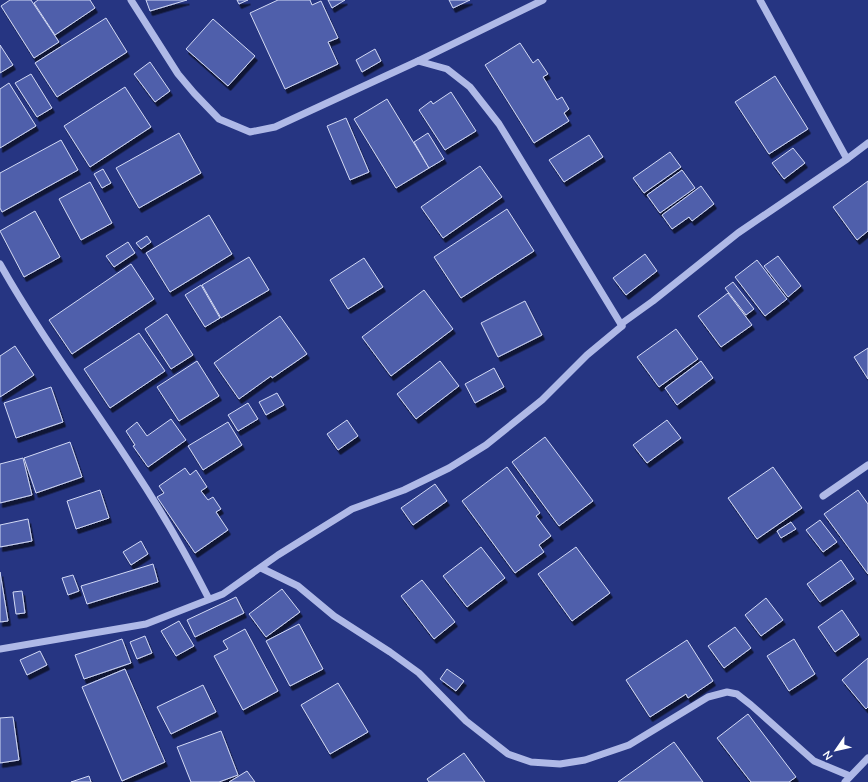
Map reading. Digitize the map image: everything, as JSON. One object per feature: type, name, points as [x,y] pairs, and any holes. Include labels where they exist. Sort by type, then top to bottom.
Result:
[{"type":"street","points":[[131,0],[178,74],[194,93],[219,120],[250,132],[275,127],[418,61],[543,0]]},
{"type":"street","points":[[760,0],[847,159]]},
{"type":"street","points":[[418,61],[447,69],[470,87],[499,124],[622,326]]},
{"type":"street","points":[[0,649],[146,624],[224,594],[278,555],[352,508],[404,490],[449,468],[486,445],[542,400],[587,355],[622,326],[621,324],[653,301],[738,233],[847,159],[868,143]]},
{"type":"street","points":[[0,264],[21,300],[134,469],[187,556],[209,599]]},
{"type":"street","points":[[823,496],[868,465]]},
{"type":"street","points":[[262,568],[298,586],[334,616],[390,652],[419,673],[466,721],[508,754],[513,756],[531,762],[560,764],[585,760],[629,745],[708,697],[727,692],[737,694],[751,705],[814,761],[850,776]]},
{"type":"street","points":[[844,782],[868,758]]},
{"type":"building","points":[[10,0],[31,0],[59,42],[34,58],[1,6]]},
{"type":"building","points":[[38,0],[90,0],[95,8],[55,35],[34,3]]},
{"type":"building","points":[[146,0],[187,0],[150,11]]},
{"type":"building","points":[[237,0],[248,0],[239,4]]},
{"type":"building","points":[[278,0],[310,0],[312,5],[321,1],[338,38],[328,42],[338,64],[285,89],[250,13]]},
{"type":"building","points":[[328,0],[345,0],[332,8]]},
{"type":"building","points":[[449,0],[470,0],[453,8]]},
{"type":"building","points":[[106,18],[127,52],[57,97],[35,63]]},
{"type":"building","points":[[213,19],[255,56],[228,86],[186,49]]},
{"type":"building","points":[[520,43],[533,63],[538,59],[548,74],[543,77],[557,100],[562,97],[569,109],[564,113],[569,121],[534,143],[485,65]]},
{"type":"building","points":[[0,45],[13,65],[0,73]]},
{"type":"building","points":[[375,49],[381,61],[362,72],[356,60]]},
{"type":"building","points":[[150,62],[170,91],[155,102],[134,74]]},
{"type":"building","points":[[31,74],[52,108],[37,117],[15,83]]},
{"type":"building","points":[[775,76],[808,129],[769,154],[735,102]]},
{"type":"building","points":[[9,83],[36,126],[0,148],[0,89]]},
{"type":"building","points":[[125,87],[151,127],[90,167],[64,126]]},
{"type":"building","points":[[451,92],[476,131],[445,150],[419,110],[431,101],[433,104]]},
{"type":"building","points":[[387,99],[429,168],[396,188],[354,119]]},
{"type":"building","points":[[346,118],[369,172],[350,180],[327,126]]},
{"type":"building","points":[[179,133],[201,173],[139,208],[116,168]]},
{"type":"building","points":[[428,133],[444,159],[429,168],[414,142]]},
{"type":"building","points":[[589,135],[603,157],[564,182],[549,160]]},
{"type":"building","points":[[61,140],[78,170],[2,212],[0,208],[0,173]]},
{"type":"building","points":[[793,148],[805,163],[784,179],[772,163]]},
{"type":"building","points":[[670,152],[681,167],[644,193],[633,178]]},
{"type":"building","points":[[480,166],[502,197],[443,238],[421,207]]},
{"type":"building","points":[[103,169],[111,183],[102,188],[94,174]]},
{"type":"building","points":[[682,170],[695,188],[660,213],[647,195]]},
{"type":"building","points":[[868,181],[868,231],[857,240],[833,207]]},
{"type":"building","points":[[90,182],[112,223],[81,240],[59,199]]},
{"type":"building","points":[[701,186],[714,204],[692,221],[689,217],[672,229],[662,215]]},
{"type":"building","points":[[507,209],[534,251],[461,298],[434,257]]},
{"type":"building","points":[[35,211],[60,257],[24,277],[0,231]]},
{"type":"building","points":[[209,215],[232,254],[170,292],[146,253]]},
{"type":"building","points":[[147,236],[151,242],[141,249],[136,243]]},
{"type":"building","points":[[128,242],[135,253],[114,267],[106,256]]},
{"type":"building","points":[[645,254],[657,271],[626,295],[613,278]]},
{"type":"building","points":[[778,256],[801,286],[788,297],[764,266]]},
{"type":"building","points":[[249,257],[269,290],[221,318],[202,285]]},
{"type":"building","points":[[364,258],[383,287],[348,309],[330,280]]},
{"type":"building","points":[[757,260],[787,299],[765,316],[735,277]]},
{"type":"building","points":[[131,264],[154,299],[72,354],[49,320]]},
{"type":"building","points":[[733,282],[754,309],[746,315],[725,288]]},
{"type":"building","points":[[201,285],[220,318],[205,327],[185,295]]},
{"type":"building","points":[[424,290],[453,329],[391,376],[362,337]]},
{"type":"building","points":[[728,293],[752,325],[721,347],[698,316]]},
{"type":"building","points":[[525,301],[542,335],[498,357],[481,323]]},
{"type":"building","points":[[167,314],[193,355],[171,369],[145,329]]},
{"type":"building","points":[[280,316],[307,354],[272,378],[271,376],[239,399],[214,363]]},
{"type":"building","points":[[676,329],[698,359],[659,387],[637,357]]},
{"type":"building","points":[[139,333],[165,371],[110,408],[84,369]]},
{"type":"building","points":[[15,346],[34,375],[0,397],[0,356]]},
{"type":"building","points":[[868,348],[868,379],[854,357]]},
{"type":"building","points":[[197,361],[219,396],[179,421],[157,387]]},
{"type":"building","points":[[440,361],[459,386],[416,419],[397,394]]},
{"type":"building","points":[[701,361],[713,378],[677,405],[665,388]]},
{"type":"building","points":[[494,368],[504,387],[475,403],[465,384]]},
{"type":"building","points":[[51,387],[63,422],[16,438],[4,403]]},
{"type":"building","points":[[277,393],[284,405],[266,415],[259,402]]},
{"type":"building","points":[[248,403],[258,419],[238,431],[228,415]]},
{"type":"building","points":[[171,419],[186,440],[148,467],[133,446],[135,445],[126,431],[137,422],[147,436]]},
{"type":"building","points":[[347,420],[358,436],[338,450],[327,434]]},
{"type":"building","points":[[667,420],[681,438],[647,463],[633,445]]},
{"type":"building","points":[[228,422],[242,445],[203,470],[188,446]]},
{"type":"building","points":[[545,437],[593,501],[559,526],[512,462]]},
{"type":"building","points":[[70,442],[82,477],[36,493],[24,458]]},
{"type":"building","points":[[23,458],[32,495],[0,503],[0,464]]},
{"type":"building","points":[[507,467],[540,513],[536,516],[551,536],[539,545],[544,552],[515,573],[462,501]]},
{"type":"building","points":[[773,467],[802,508],[757,539],[728,498]]},
{"type":"building","points":[[185,468],[190,475],[196,470],[207,487],[201,491],[208,500],[213,497],[221,509],[216,512],[228,530],[195,553],[157,497],[164,493],[159,486]]},
{"type":"building","points":[[435,484],[447,501],[413,525],[401,508]]},
{"type":"building","points":[[100,490],[109,518],[76,529],[67,501]]},
{"type":"building","points":[[858,490],[868,504],[868,574],[824,514]]},
{"type":"building","points":[[28,519],[32,541],[0,547],[0,525]]},
{"type":"building","points":[[820,520],[837,542],[823,552],[806,530]]},
{"type":"building","points":[[791,522],[796,529],[781,538],[777,531]]},
{"type":"building","points":[[141,541],[148,554],[131,565],[123,552]]},
{"type":"building","points":[[481,547],[505,578],[467,607],[443,576]]},
{"type":"building","points":[[576,547],[610,593],[572,621],[538,574]]},
{"type":"building","points":[[841,560],[854,579],[820,602],[807,584]]},
{"type":"building","points":[[153,564],[158,582],[87,604],[81,586]]},
{"type":"building","points":[[0,572],[8,621],[0,622]]},
{"type":"building","points":[[73,575],[79,591],[68,595],[62,578]]},
{"type":"building","points":[[422,580],[455,622],[434,639],[401,596]]},
{"type":"building","points":[[282,589],[300,612],[266,637],[249,614]]},
{"type":"building","points":[[22,591],[25,613],[16,614],[13,592]]},
{"type":"building","points":[[236,597],[244,613],[195,637],[187,620]]},
{"type":"building","points":[[766,598],[783,620],[761,636],[745,615]]},
{"type":"building","points":[[842,610],[859,635],[835,652],[818,627]]},
{"type":"building","points":[[179,621],[194,646],[176,656],[161,631]]},
{"type":"building","points":[[299,624],[323,669],[290,686],[266,641]]},
{"type":"building","points":[[735,627],[751,648],[724,668],[708,646]]},
{"type":"building","points":[[245,629],[278,691],[243,710],[214,656],[228,649],[223,641]]},
{"type":"building","points":[[145,636],[152,653],[137,659],[130,642]]},
{"type":"building","points":[[122,639],[131,663],[84,679],[75,655]]},
{"type":"building","points":[[794,639],[815,674],[789,691],[767,656]]},
{"type":"building","points":[[687,640],[713,681],[688,698],[686,694],[650,717],[626,680]]},
{"type":"building","points":[[40,651],[47,665],[27,675],[20,660]]},
{"type":"building","points":[[868,658],[868,707],[866,709],[842,680]]},
{"type":"building","points":[[125,669],[165,762],[122,781],[82,687]]},
{"type":"building","points":[[447,669],[464,681],[456,691],[440,679]]},
{"type":"building","points":[[338,683],[368,732],[330,754],[301,705]]},
{"type":"building","points":[[203,685],[216,712],[171,734],[157,707]]},
{"type":"building","points":[[748,714],[796,777],[789,782],[751,782],[717,738]]},
{"type":"building","points":[[13,717],[19,760],[0,763],[0,718]]},
{"type":"building","points":[[221,731],[238,775],[219,782],[191,782],[177,747]]},
{"type":"building","points":[[674,742],[703,782],[618,782]]},
{"type":"building","points":[[464,753],[485,782],[429,782],[427,779]]},
{"type":"building","points":[[247,771],[255,782],[229,782]]},
{"type":"building","points":[[89,776],[91,782],[71,782]]}]
